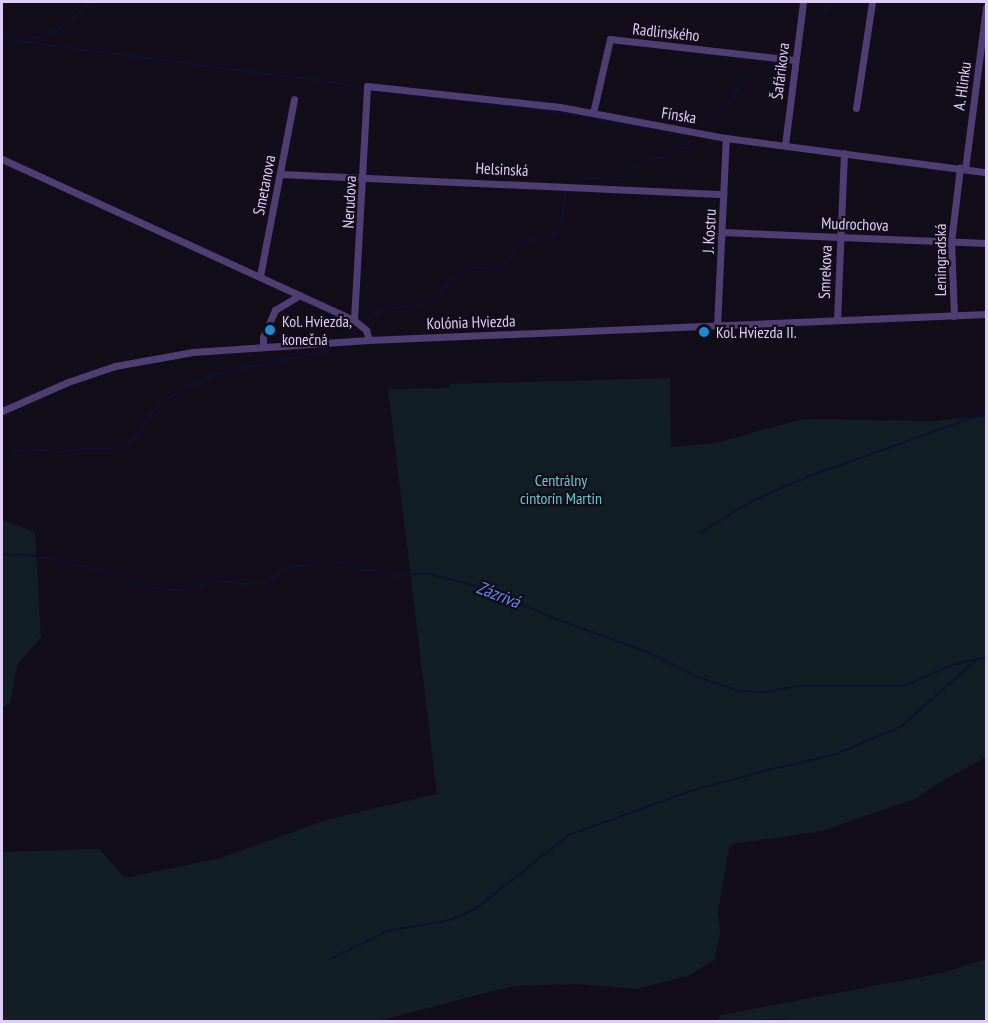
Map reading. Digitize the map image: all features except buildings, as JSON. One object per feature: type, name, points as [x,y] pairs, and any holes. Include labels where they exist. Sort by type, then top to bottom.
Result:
[{"type":"street","name":"Šafárikova","points":[[784,145],[803,2]]},
{"type":"street","points":[[856,108],[872,2]]},
{"type":"street","name":"A. Hlinku","points":[[963,169],[987,7]]},
{"type":"street","name":"Radlinského","points":[[592,113],[610,39],[795,60]]},
{"type":"street","name":"Fínska","points":[[367,86],[461,95],[592,113],[726,138],[987,172]]},
{"type":"street","name":"Nerudova","points":[[354,320],[364,177],[367,86]]},
{"type":"street","name":"Smetanova","points":[[260,276],[294,99]]},
{"type":"street","name":"J. Kostru","points":[[717,326],[726,138]]},
{"type":"street","name":"Smrekova","points":[[837,320],[844,153]]},
{"type":"street","points":[[2,159],[354,320],[366,330],[369,340]]},
{"type":"street","name":"Leningradská","points":[[954,316],[951,242],[963,169]]},
{"type":"street","name":"Helsinská","points":[[280,174],[724,194]]},
{"type":"street","name":"Mudrochova","points":[[722,232],[987,243]]},
{"type":"street","points":[[263,347],[263,337],[275,310],[300,295]]},
{"type":"street","name":"Kolónia Hviezda","points":[[2,411],[68,382],[115,366],[193,352],[369,340],[987,314]]},
{"type":"green space","name":"Centrálny cintorín Martin","points":[[670,378],[671,447],[716,443],[802,419],[931,421],[986,416],[986,757],[935,785],[917,798],[822,831],[733,844],[729,848],[718,910],[720,934],[714,960],[690,975],[637,989],[576,984],[514,986],[377,1021],[2,1021],[2,852],[99,849],[125,878],[221,858],[329,819],[437,794],[388,389],[450,388],[450,384]]},
{"type":"green space","points":[[2,520],[35,532],[41,637],[17,665],[10,703],[2,708]]},
{"type":"green space","points":[[986,959],[986,1021],[804,1022],[781,1019],[717,1021],[721,1015],[942,973]]},
{"type":"waterway","points":[[2,38],[18,41],[44,36],[60,28],[90,4],[99,2]]},
{"type":"waterway","points":[[806,23],[818,16],[832,2]]},
{"type":"waterway","points":[[18,41],[345,84],[364,89]]},
{"type":"waterway","points":[[699,128],[709,122],[731,100],[747,73],[769,68],[776,62]]},
{"type":"waterway","points":[[371,90],[550,111],[664,130]]},
{"type":"waterway","points":[[578,184],[588,178],[628,180],[637,167],[650,160],[666,157],[679,148],[688,148],[692,144]]},
{"type":"waterway","points":[[363,322],[383,310],[414,306],[439,297],[446,286],[470,267],[495,269],[510,261],[517,244],[553,235],[562,219],[565,193],[569,190]]},
{"type":"waterway","points":[[349,336],[358,326]]},
{"type":"waterway","points":[[13,453],[28,449],[66,452],[79,449],[117,449],[138,437],[146,421],[159,405],[178,392],[218,373],[324,352],[329,348]]},
{"type":"waterway","points":[[701,532],[754,500],[807,477],[986,413]]},
{"type":"waterway","name":"Zázrivá","points":[[2,554],[30,555],[107,571],[142,586],[180,591],[216,580],[246,584],[263,583],[290,568],[315,563],[339,563],[363,570],[382,571],[394,576],[426,573],[480,587],[557,619],[650,653],[698,677],[739,691],[769,692],[798,686],[905,686],[952,665],[986,657]]},
{"type":"waterway","points":[[330,959],[388,931],[449,920],[474,910],[569,835],[691,791],[834,755],[902,726],[976,660]]},
{"type":"place","name":"Kol. Hviezda, konečná","points":[[270,330]]},
{"type":"place","name":"Kol. Hviezda II.","points":[[704,332]]}]
